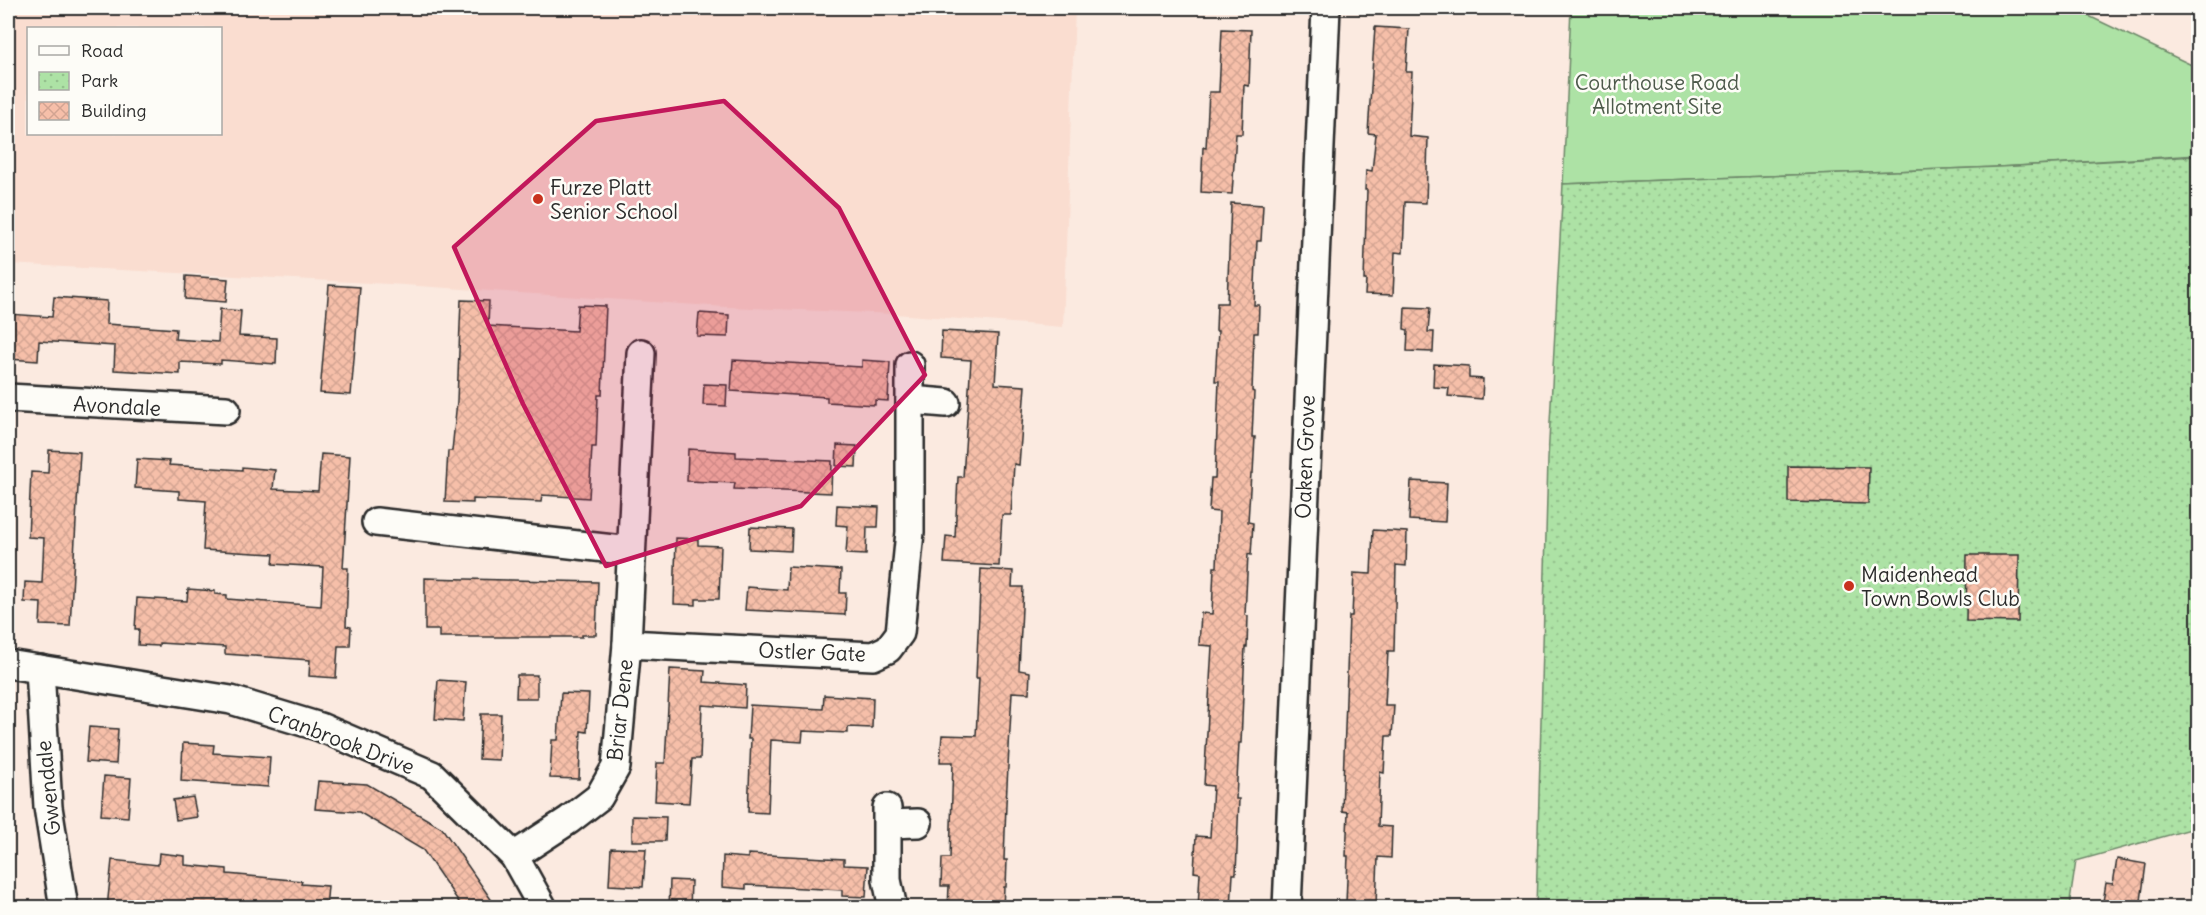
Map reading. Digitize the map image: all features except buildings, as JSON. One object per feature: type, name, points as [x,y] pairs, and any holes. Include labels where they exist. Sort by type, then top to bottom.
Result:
[{"type":"street","name":"Oaken Grove","points":[[1287,908],[1326,8]]},
{"type":"street","name":"Briar Dene","points":[[514,856],[599,797],[616,767],[627,644],[641,353]]},
{"type":"street","name":"Ostler Gate","points":[[627,644],[873,656],[888,649],[900,633],[910,532],[910,365]]},
{"type":"street","name":"Avondale","points":[[8,398],[226,410]]},
{"type":"street","points":[[910,400],[946,403]]},
{"type":"street","points":[[376,522],[632,551]]},
{"type":"street","name":"Cranbrook Drive","points":[[8,664],[231,700],[320,727],[432,775],[514,856],[543,908]]},
{"type":"street","name":"Gwendale","points":[[40,669],[48,807],[64,908]]},
{"type":"street","points":[[893,908],[887,880],[887,816],[918,824]]},
{"type":"highlighted area","points":[[724,101],[839,208],[925,375],[801,506],[606,566],[523,404],[454,247],[596,121]]},
{"type":"shaded area","name":"Furze Platt Senior School","points":[[8,8],[1075,8],[1063,327],[895,314],[726,307],[389,284],[8,264]]},
{"type":"green space","name":"Courthouse Road Allotment Site","points":[[1571,8],[2072,8],[2198,68],[2198,155],[1998,167],[1563,184]]},
{"type":"green space","points":[[2198,156],[2198,827],[2076,861],[2069,907],[1536,908],[1548,459],[1563,184],[1998,167]]},
{"type":"place","name":"Furze Platt Senior School","points":[[538,199]]},
{"type":"place","name":"Maidenhead Town Bowls Club","points":[[1849,586]]}]
